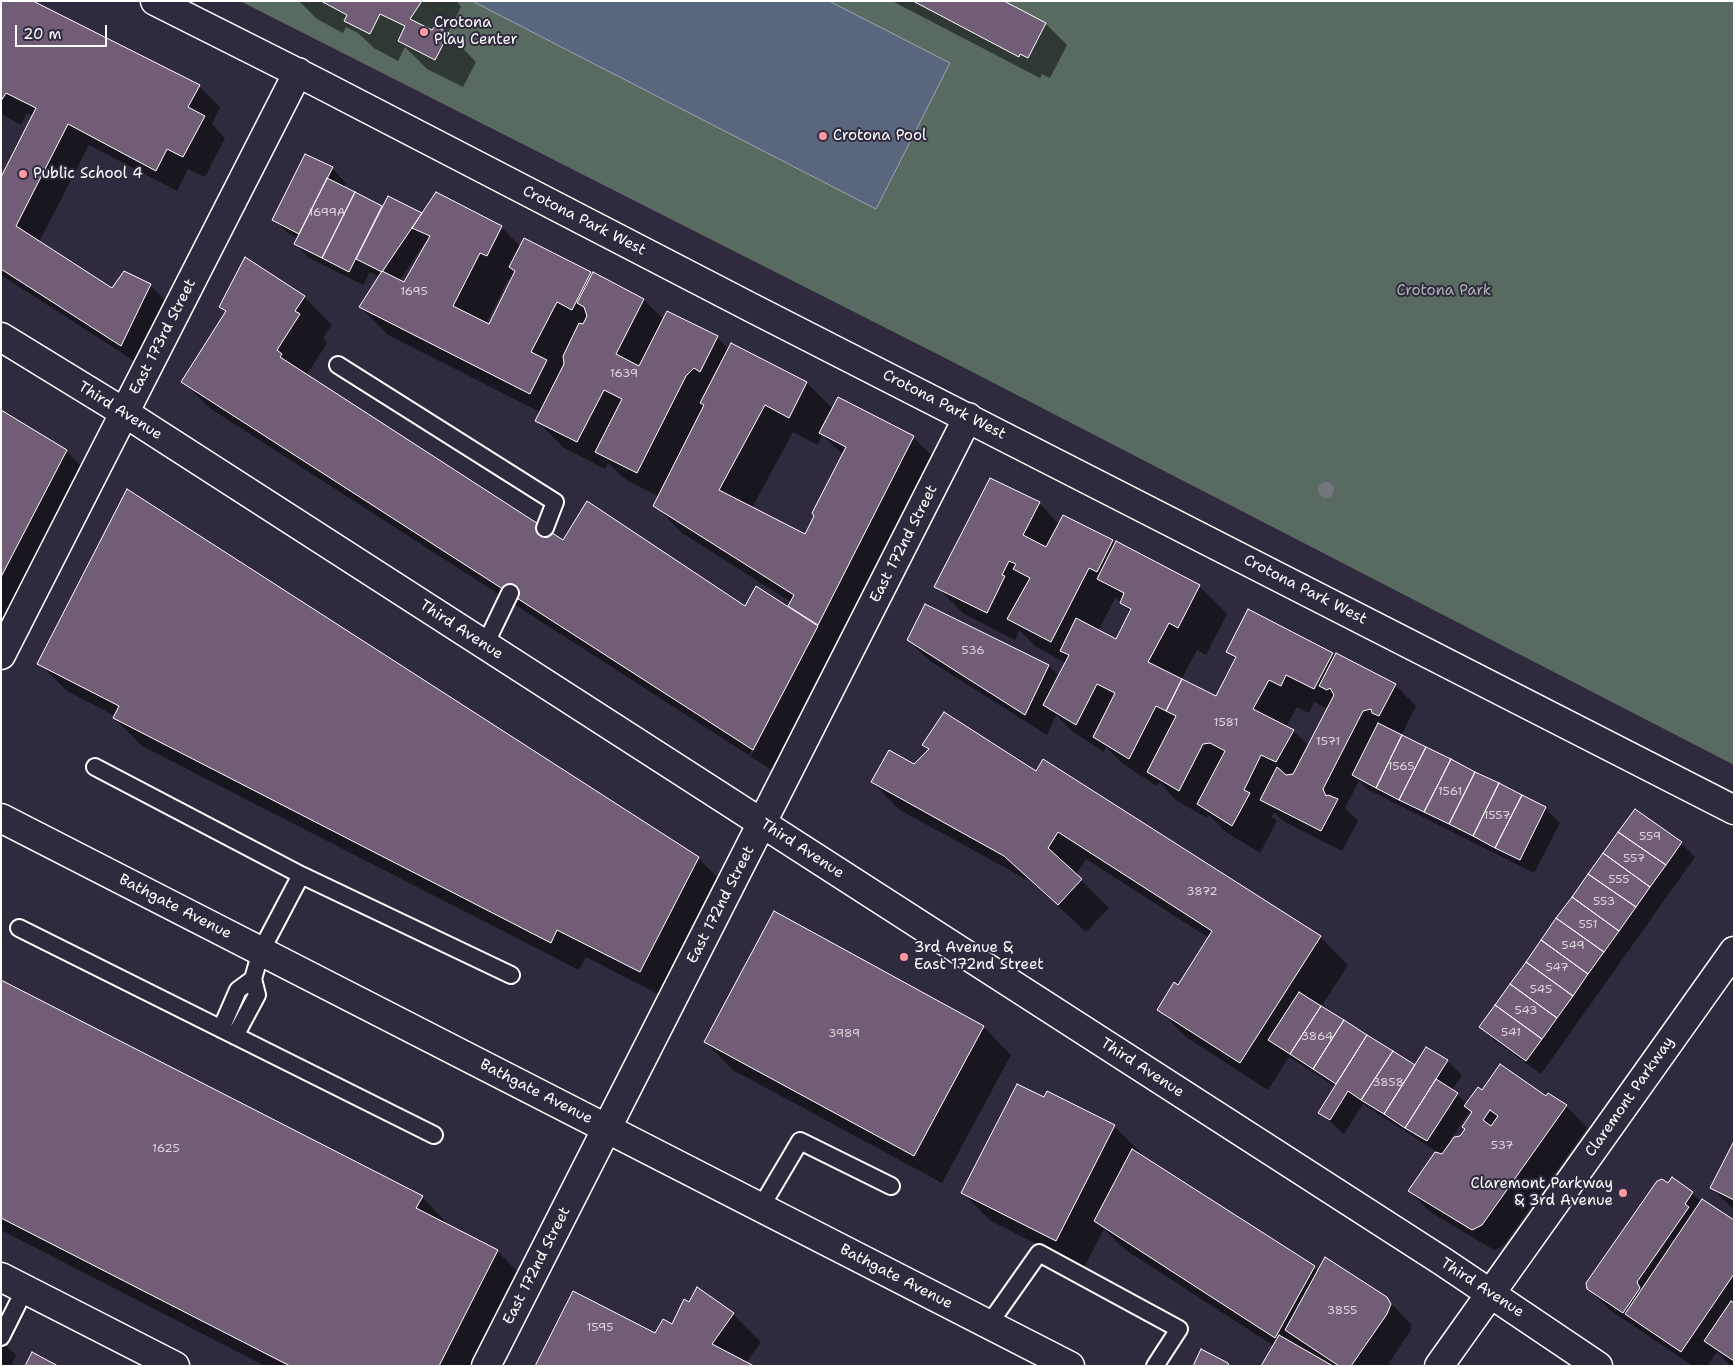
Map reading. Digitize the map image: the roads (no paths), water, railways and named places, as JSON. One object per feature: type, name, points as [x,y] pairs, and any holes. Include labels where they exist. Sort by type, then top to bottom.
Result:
[{"type":"street","name":"Crotona Park West","points":[[154,1],[298,72],[754,309],[1734,810]]},
{"type":"street","name":"East 173rd Street","points":[[1,655],[298,72]]},
{"type":"street","name":"Third Avenue","points":[[1,337],[125,414],[1491,1292],[1598,1366]]},
{"type":"street","name":"East 172nd Street","points":[[486,1366],[968,417]]},
{"type":"street","name":"Bathgate Avenue","points":[[1,818],[1070,1366]]},
{"type":"street","name":"Claremont Parkway","points":[[1439,1366],[1734,951]]},
{"type":"street","points":[[1,1277],[175,1366]]},
{"type":"lane","points":[[338,365],[555,502],[545,528]]},
{"type":"lane","points":[[485,645],[510,593]]},
{"type":"lane","points":[[96,767],[301,875],[510,975]]},
{"type":"lane","points":[[228,1032],[257,995],[253,979],[261,951],[301,875]]},
{"type":"lane","points":[[19,928],[434,1135]]},
{"type":"lane","points":[[760,1207],[800,1141],[891,1186]]},
{"type":"lane","points":[[989,1324],[1039,1253],[1179,1329],[1155,1366]]},
{"type":"lane","points":[[1,1337],[26,1289]]},
{"type":"water","name":"Crotona Pool","points":[[472,1],[829,1],[950,63],[876,209]]},
{"type":"place","name":"Crotona Play Center","points":[[424,32]]},
{"type":"place","name":"Crotona Pool","points":[[823,136]]},
{"type":"place","name":"Public School 4","points":[[23,174]]},
{"type":"place","name":"3rd Avenue & East 172nd Street","points":[[904,957]]},
{"type":"place","name":"Claremont Parkway & 3rd Avenue","points":[[1623,1193]]},
{"type":"park label","name":"Crotona Park","points":[[1444,291]]}]
